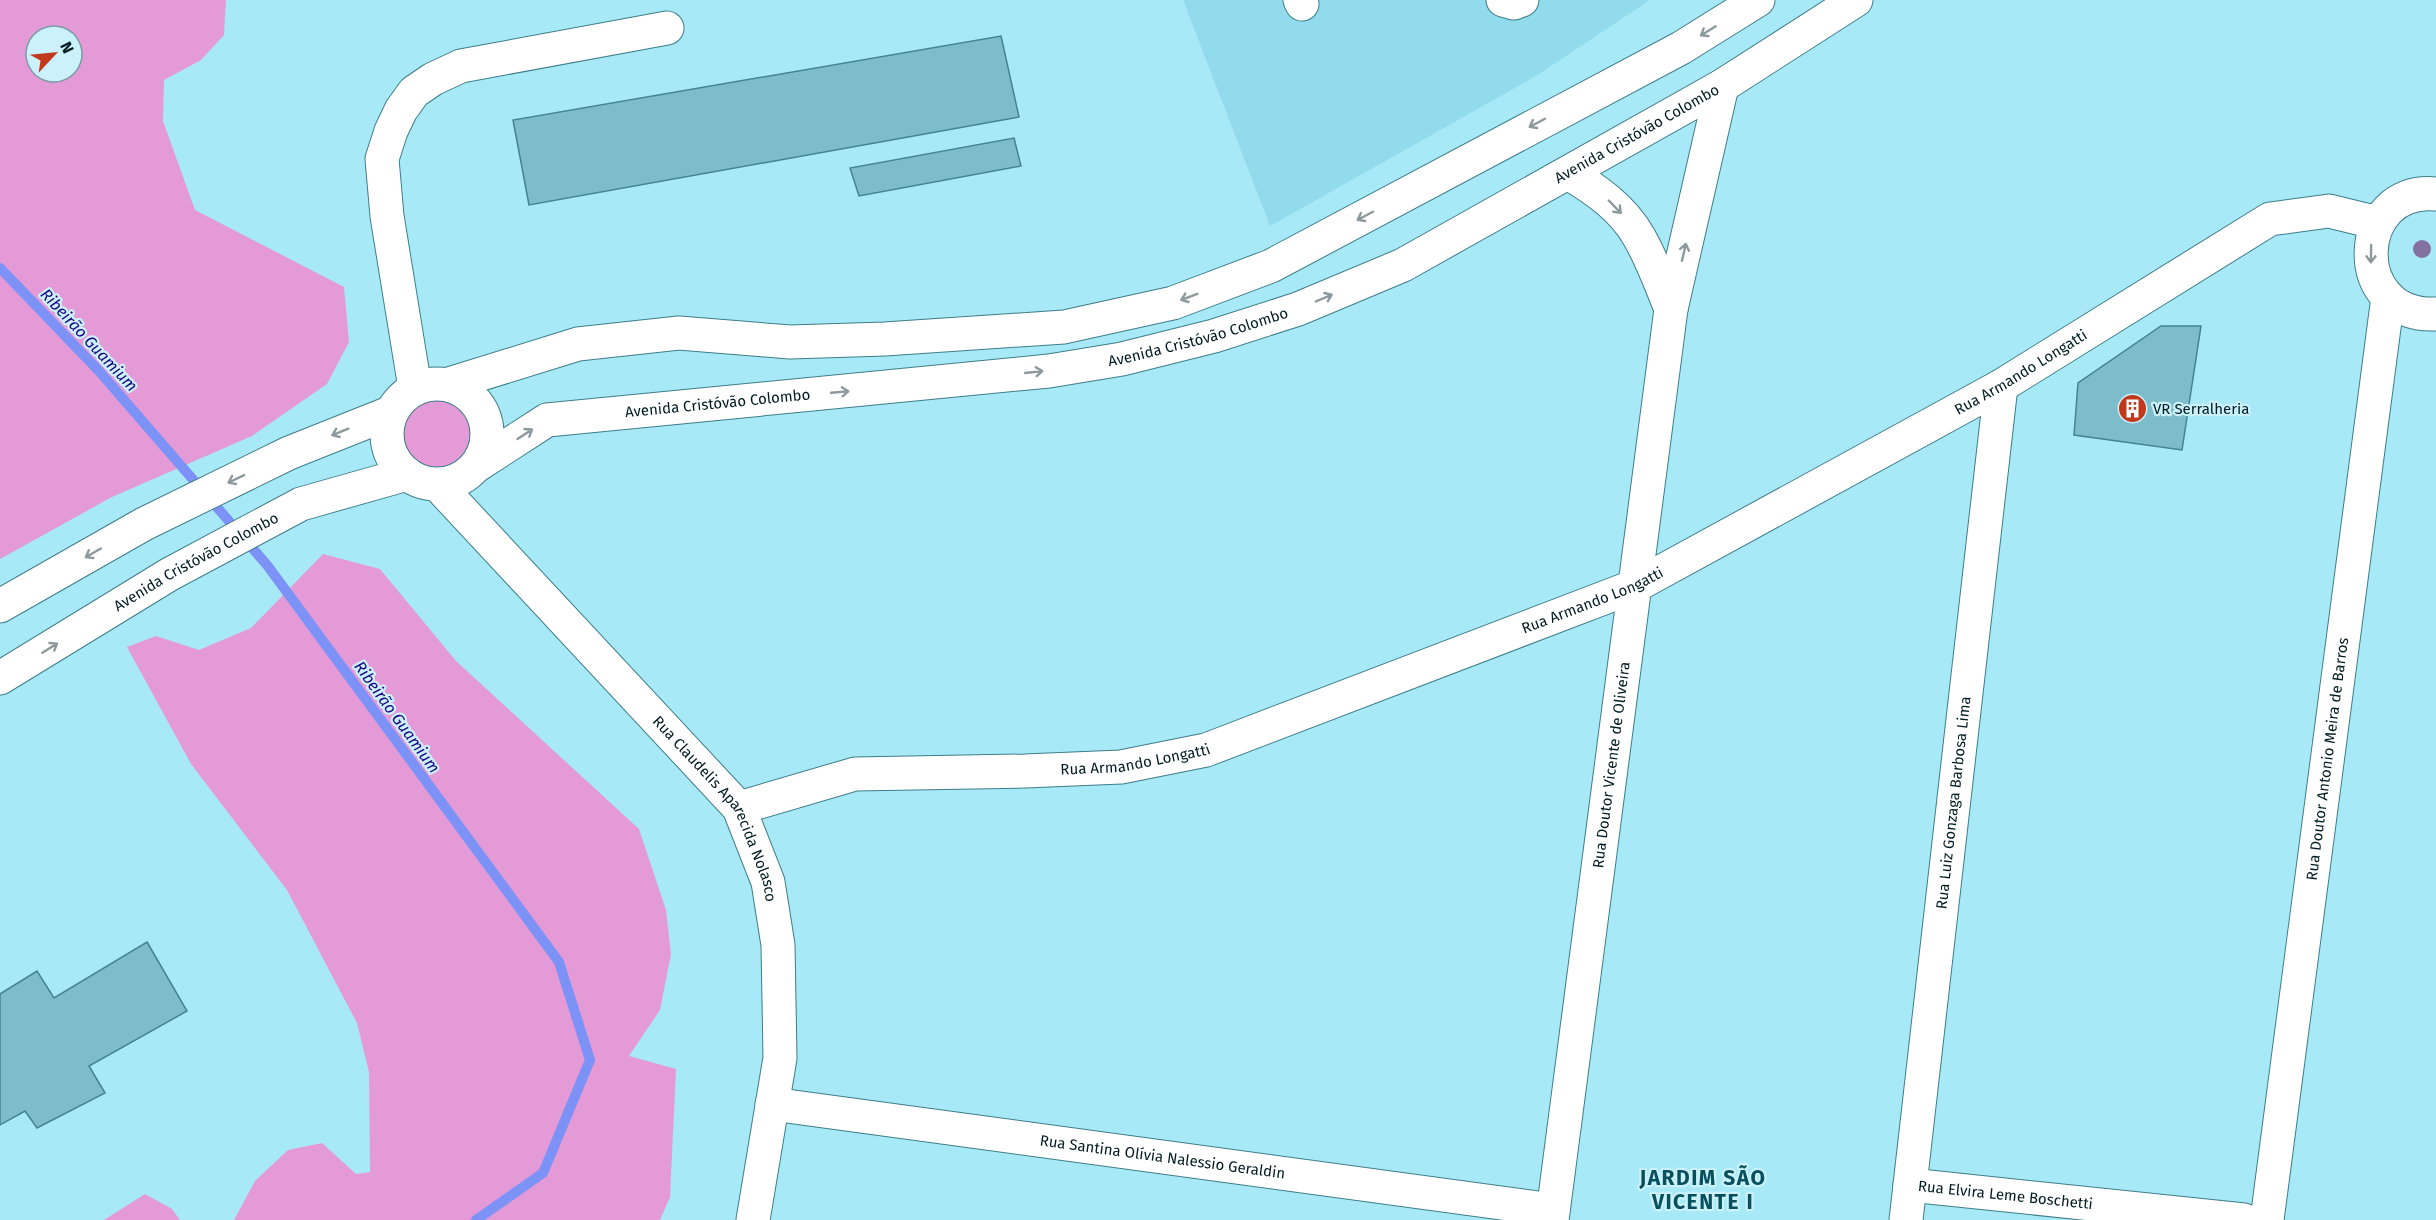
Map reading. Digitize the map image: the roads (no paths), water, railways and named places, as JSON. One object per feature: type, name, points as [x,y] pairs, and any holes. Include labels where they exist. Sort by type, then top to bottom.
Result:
[{"type":"street","points":[[1503,0],[1514,3],[1522,0]]},
{"type":"street","points":[[449,384],[471,396],[486,418],[487,443],[476,466],[466,476],[453,482],[438,484],[421,482],[406,474],[395,461],[388,445],[387,428],[392,412],[402,398],[416,388],[432,383],[449,384],[578,344],[679,333],[790,342],[885,339],[1064,327],[1173,303],[1271,266],[1681,48],[1758,0]]},
{"type":"street","name":"Avenida Cristóvão Colombo","points":[[476,466],[547,420],[1049,371],[1122,359],[1214,336],[1298,309],[1403,265],[1722,86],[1856,0]]},
{"type":"street","points":[[416,388],[387,216],[382,159],[401,110],[414,92],[433,79],[461,66],[667,28]]},
{"type":"street","name":"Rua Doutor Vicente de Oliveira","points":[[1553,1215],[1671,309],[1722,86]]},
{"type":"street","points":[[1568,173],[1606,198],[1624,216],[1639,236],[1671,309]]},
{"type":"street","points":[[2436,194],[2427,193],[2408,198],[2391,208],[2378,223],[2371,242],[2370,262],[2376,280],[2388,297],[2404,309],[2423,315],[2436,314]]},
{"type":"street","name":"Rua Armando Longatti","points":[[739,808],[855,774],[1121,767],[1206,750],[1635,586],[2001,386],[2270,219],[2329,211],[2378,223]]},
{"type":"street","name":"Rua Doutor Antonio Meira de Barros","points":[[2267,1220],[2388,297]]},
{"type":"street","name":"Rua Luiz Gonzaga Barbosa Lima","points":[[1906,1220],[2001,386]]},
{"type":"street","points":[[0,606],[144,524],[289,453],[392,412]]},
{"type":"street","name":"Avenida Cristóvão Colombo","points":[[0,678],[170,574],[302,504],[406,474]]},
{"type":"street","name":"Rua Claudelis Aparecida Nolasco","points":[[438,484],[739,808],[768,882],[777,945],[780,1058],[753,1220]]},
{"type":"street","name":"Rua Santina Olívia Nalessio Geraldin","points":[[772,1104],[1553,1215]]},
{"type":"street","name":"Rua Elvira Leme Boschetti","points":[[1910,1185],[2244,1220]]},
{"type":"waterway","name":"Ribeirão Guamium","points":[[0,268],[99,371],[267,565],[559,962],[590,1060],[543,1173],[476,1220]]},
{"type":"place","name":"VR Serralheria","points":[[2132,409]]},
{"type":"district","name":"JARDIM SÃO VICENTE I","points":[[1703,1190]]}]
